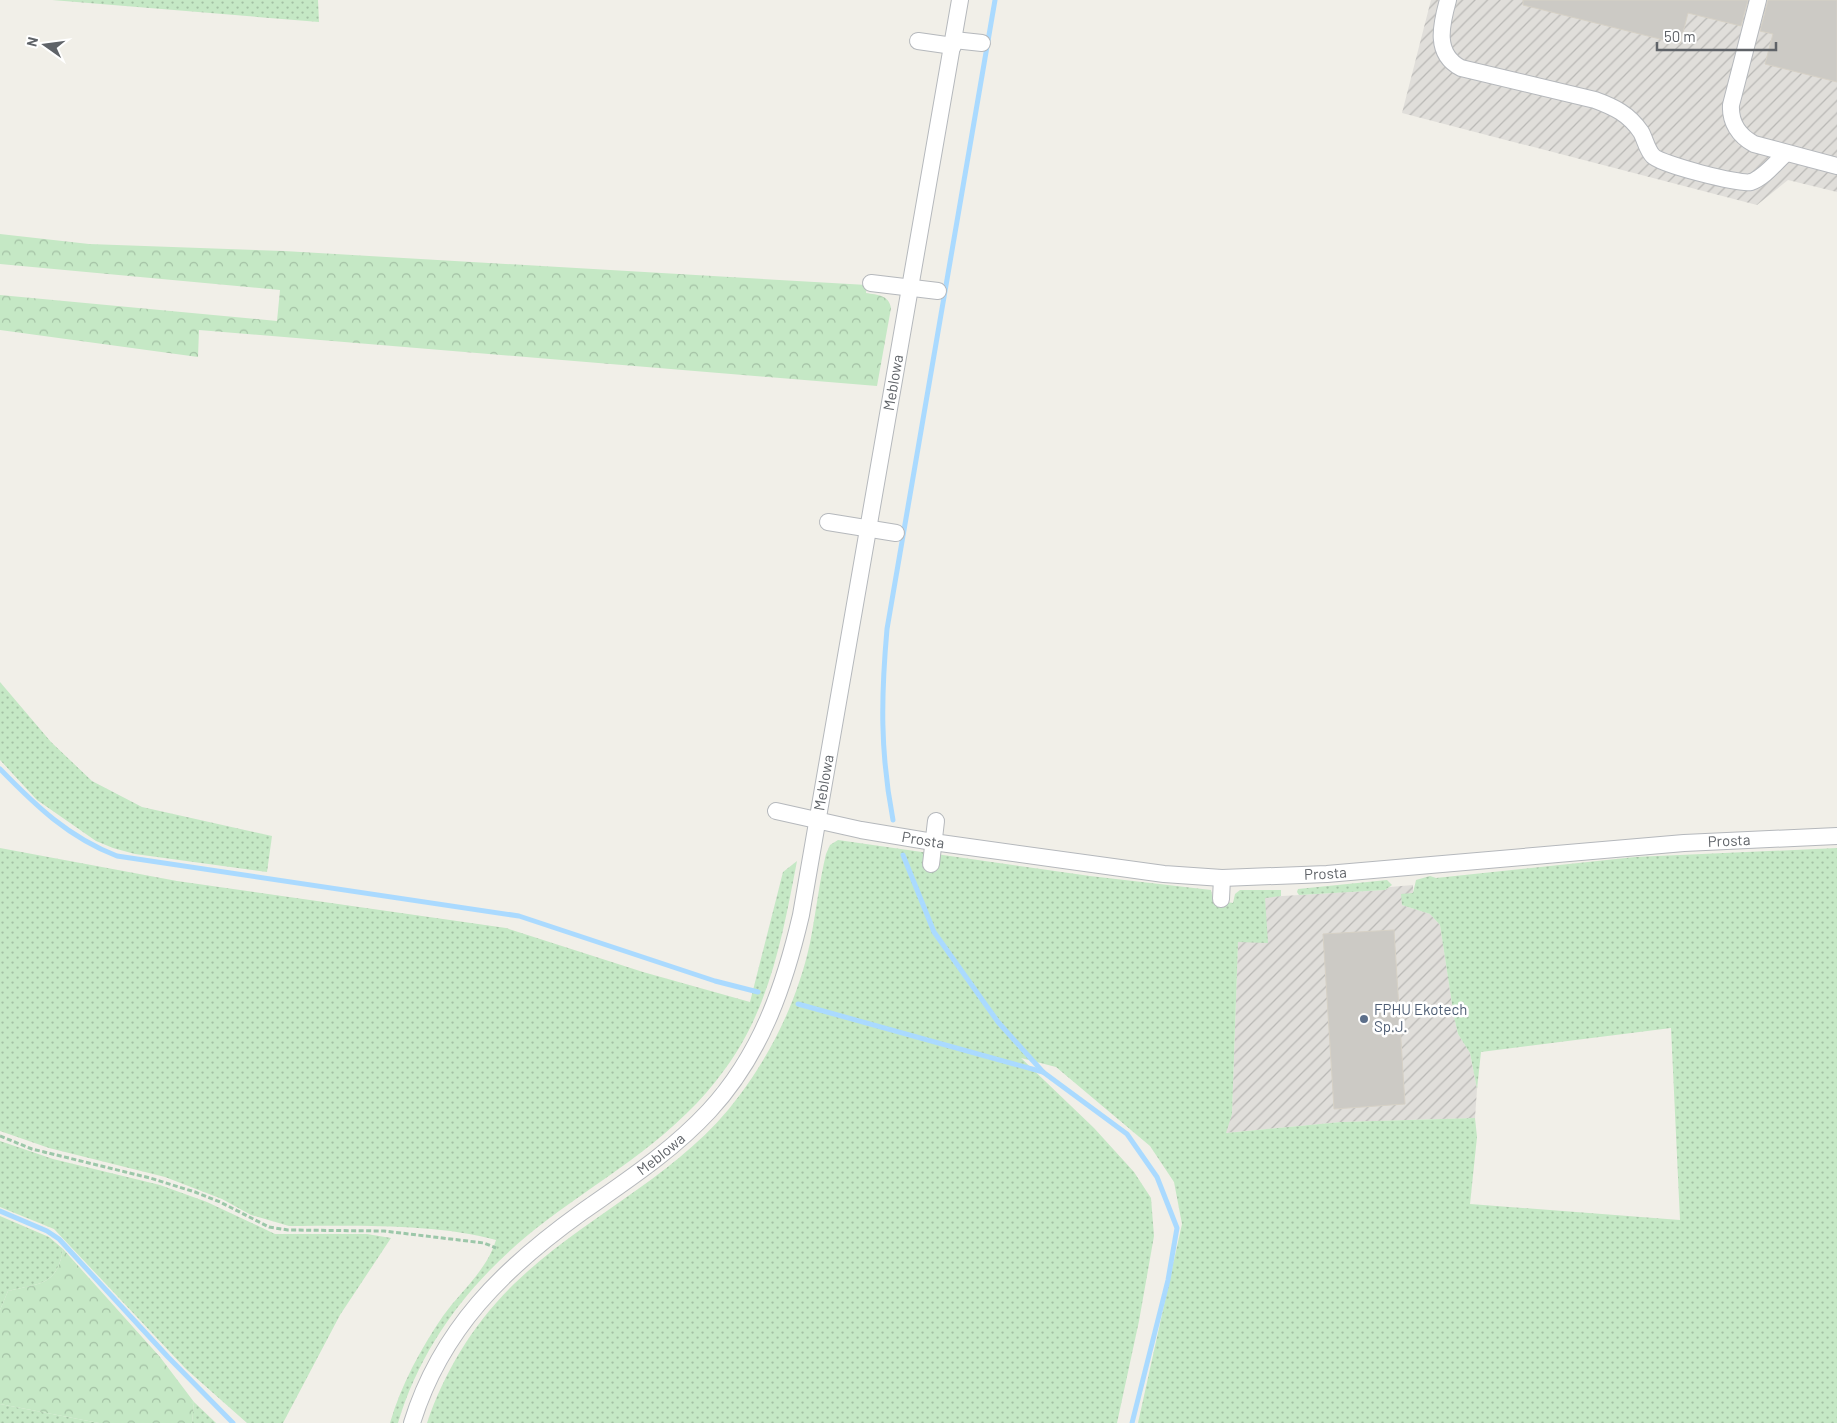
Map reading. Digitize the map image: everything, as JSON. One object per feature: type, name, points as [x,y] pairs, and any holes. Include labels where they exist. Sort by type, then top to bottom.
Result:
[{"type":"street","name":"Meblowa","points":[[412,1423],[440,1358],[461,1325],[499,1279],[548,1237],[670,1148],[710,1110],[741,1071],[765,1028],[784,983],[801,915],[960,0]]},
{"type":"street","points":[[1448,0],[1441,32],[1445,56],[1452,63],[1461,68],[1595,100],[1614,107],[1629,117],[1641,132],[1651,154],[1655,158],[1732,182],[1747,183],[1764,174],[1786,152]]},
{"type":"street","points":[[1758,0],[1731,104],[1732,118],[1738,131],[1749,141],[1837,166]]},
{"type":"street","points":[[918,41],[982,43]]},
{"type":"street","points":[[871,282],[938,292]]},
{"type":"street","points":[[828,522],[896,533]]},
{"type":"street","name":"Prosta","points":[[776,811],[817,821],[934,842],[1164,874],[1222,878],[1318,874],[1684,843],[1837,836]]},
{"type":"street","points":[[931,864],[936,821]]},
{"type":"street","points":[[1222,878],[1222,899]]},
{"type":"path","points":[[0,1136],[32,1149],[150,1178],[195,1192],[220,1202],[269,1227],[288,1230],[384,1231],[484,1243],[496,1248]]},
{"type":"shaded area","points":[[1431,0],[1837,0],[1837,192],[1788,180],[1757,205],[1402,113]]},
{"type":"shaded area","points":[[1413,885],[1413,893],[1402,905],[1430,914],[1440,925],[1454,1017],[1458,1034],[1470,1053],[1477,1089],[1475,1118],[1341,1122],[1225,1133],[1232,1114],[1238,942],[1265,916],[1265,897],[1385,890],[1390,887]]},
{"type":"green space","points":[[52,0],[318,0],[319,22]]},
{"type":"green space","points":[[0,234],[89,244],[284,251],[867,285],[866,293],[885,298],[888,300],[891,308],[877,386],[199,330],[198,357],[0,330],[0,295],[277,321],[280,290],[0,264]]},
{"type":"green space","points":[[0,682],[51,742],[92,781],[142,807],[272,836],[267,872],[135,854],[113,848],[96,841],[37,800],[0,760]]},
{"type":"green space","points":[[838,840],[1090,876],[1211,890],[1213,900],[1233,903],[1235,894],[1240,890],[1281,890],[1281,896],[1265,898],[1268,943],[1238,942],[1232,1114],[1226,1133],[1341,1122],[1475,1118],[1477,1137],[1470,1204],[1680,1220],[1671,1028],[1481,1052],[1477,1089],[1470,1053],[1458,1034],[1454,1017],[1440,925],[1430,914],[1402,905],[1401,894],[1413,893],[1416,880],[1430,876],[1436,878],[1635,857],[1837,848],[1837,1423],[1138,1423],[1182,1224],[1174,1182],[1150,1146],[1056,1067],[1021,1058],[1094,1128],[1134,1172],[1151,1198],[1154,1236],[1139,1321],[1117,1423],[427,1423],[434,1403],[462,1348],[486,1315],[514,1284],[542,1259],[661,1172],[689,1149],[715,1124],[751,1079],[783,1023],[799,984],[810,943],[826,854],[830,845]]},
{"type":"green space","points":[[0,848],[177,881],[506,928],[643,972],[750,1002],[783,872],[797,861],[780,943],[764,996],[740,1046],[725,1069],[706,1093],[665,1133],[522,1240],[476,1285],[438,1336],[422,1363],[398,1423],[390,1423],[412,1367],[427,1341],[443,1316],[480,1271],[496,1240],[420,1228],[289,1226],[251,1215],[222,1199],[165,1177],[49,1148],[0,1131]]},
{"type":"green space","points":[[1387,880],[1392,885],[1385,890],[1299,895],[1297,892],[1298,889]]},
{"type":"green space","points":[[0,1141],[53,1159],[160,1185],[207,1202],[275,1234],[367,1234],[391,1238],[340,1315],[283,1423],[247,1423],[186,1369],[54,1229],[0,1207]]},
{"type":"green space","points":[[0,1216],[49,1237],[63,1249],[56,1270],[51,1276],[38,1284],[8,1291],[0,1310]]},
{"type":"green space","points":[[63,1249],[160,1357],[194,1402],[192,1423],[99,1423],[0,1404],[0,1310],[8,1291],[38,1284],[51,1276],[60,1261]]},
{"type":"green space","points":[[194,1402],[216,1423],[192,1423]]},
{"type":"green space","points":[[0,1404],[99,1423],[0,1423]]},
{"type":"building","points":[[1523,0],[1748,0],[1741,26],[1688,13],[1680,44],[1523,5]]},
{"type":"building","points":[[1768,0],[1837,0],[1837,82],[1765,64],[1773,34],[1760,31]]},
{"type":"building","name":"FPHU Ekotech Sp.J.","points":[[1394,930],[1405,1104],[1334,1109],[1323,934]]},
{"type":"waterway","points":[[893,820],[886,771],[883,724],[887,629],[995,0]]},
{"type":"waterway","points":[[0,769],[40,808],[68,830],[83,840],[117,856],[519,916],[715,981],[758,992]]},
{"type":"waterway","points":[[903,855],[934,932],[998,1022],[1043,1072],[1127,1134],[1157,1177],[1177,1228],[1168,1280],[1132,1423]]},
{"type":"waterway","points":[[798,1004],[1043,1072]]},
{"type":"waterway","points":[[0,1211],[47,1231],[59,1239],[168,1357],[233,1423]]},
{"type":"place","name":"FPHU Ekotech Sp.J.","points":[[1364,1019]]}]
